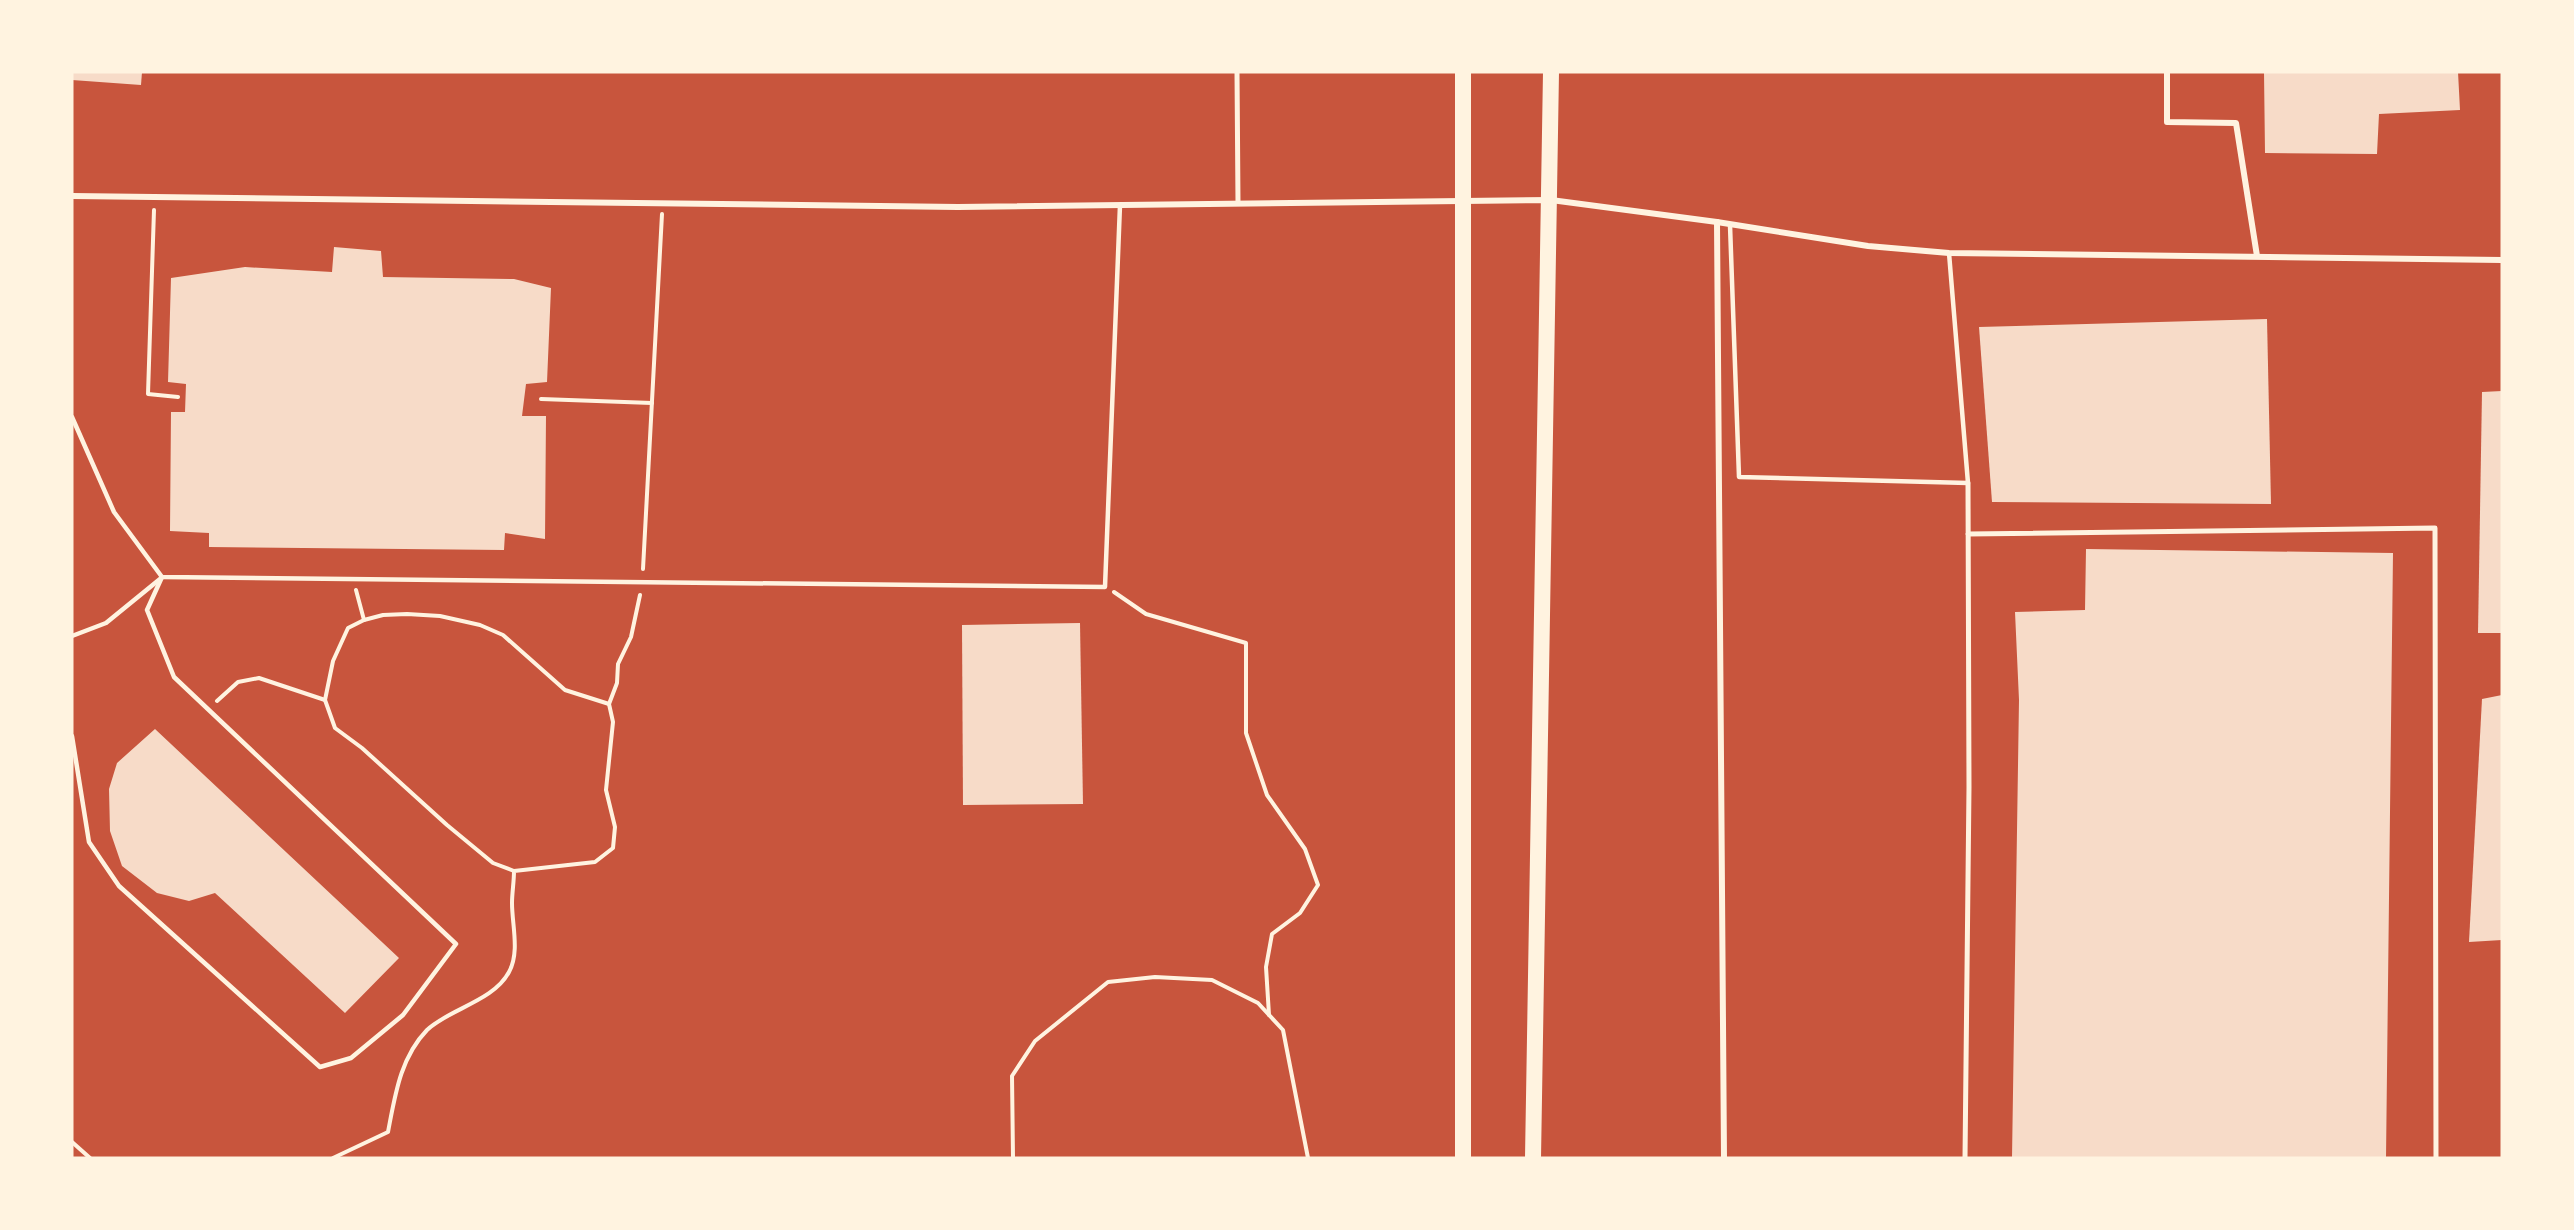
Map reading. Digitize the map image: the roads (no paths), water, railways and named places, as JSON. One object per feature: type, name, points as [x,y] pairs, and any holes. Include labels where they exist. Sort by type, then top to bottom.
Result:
[{"type":"highway","points":[[1463,72],[1463,1158]]},
{"type":"highway","points":[[1533,1158],[1540,642],[1551,200],[1551,72]]},
{"type":"street","points":[[1237,72],[1238,203]]},
{"type":"street","points":[[2168,72],[2167,122],[2236,123],[2257,256]]},
{"type":"street","points":[[72,196],[958,207],[1551,200],[1717,222],[1868,246],[1948,253],[2502,260]]},
{"type":"street","points":[[1717,222],[1724,1158]]},
{"type":"street","points":[[1965,1158],[1969,787],[1968,483]]},
{"type":"street","points":[[1968,534],[2435,528],[2436,1158]]},
{"type":"lane","points":[[72,636],[106,622],[162,577],[1105,587],[1120,205]]},
{"type":"lane","points":[[1730,225],[1739,477],[1968,483],[1948,253]]},
{"type":"lane","points":[[72,417],[114,512],[162,577]]},
{"type":"lane","points":[[72,736],[89,842],[119,886],[320,1067],[351,1058],[403,1015],[456,944],[174,677],[147,610],[162,577]]}]
